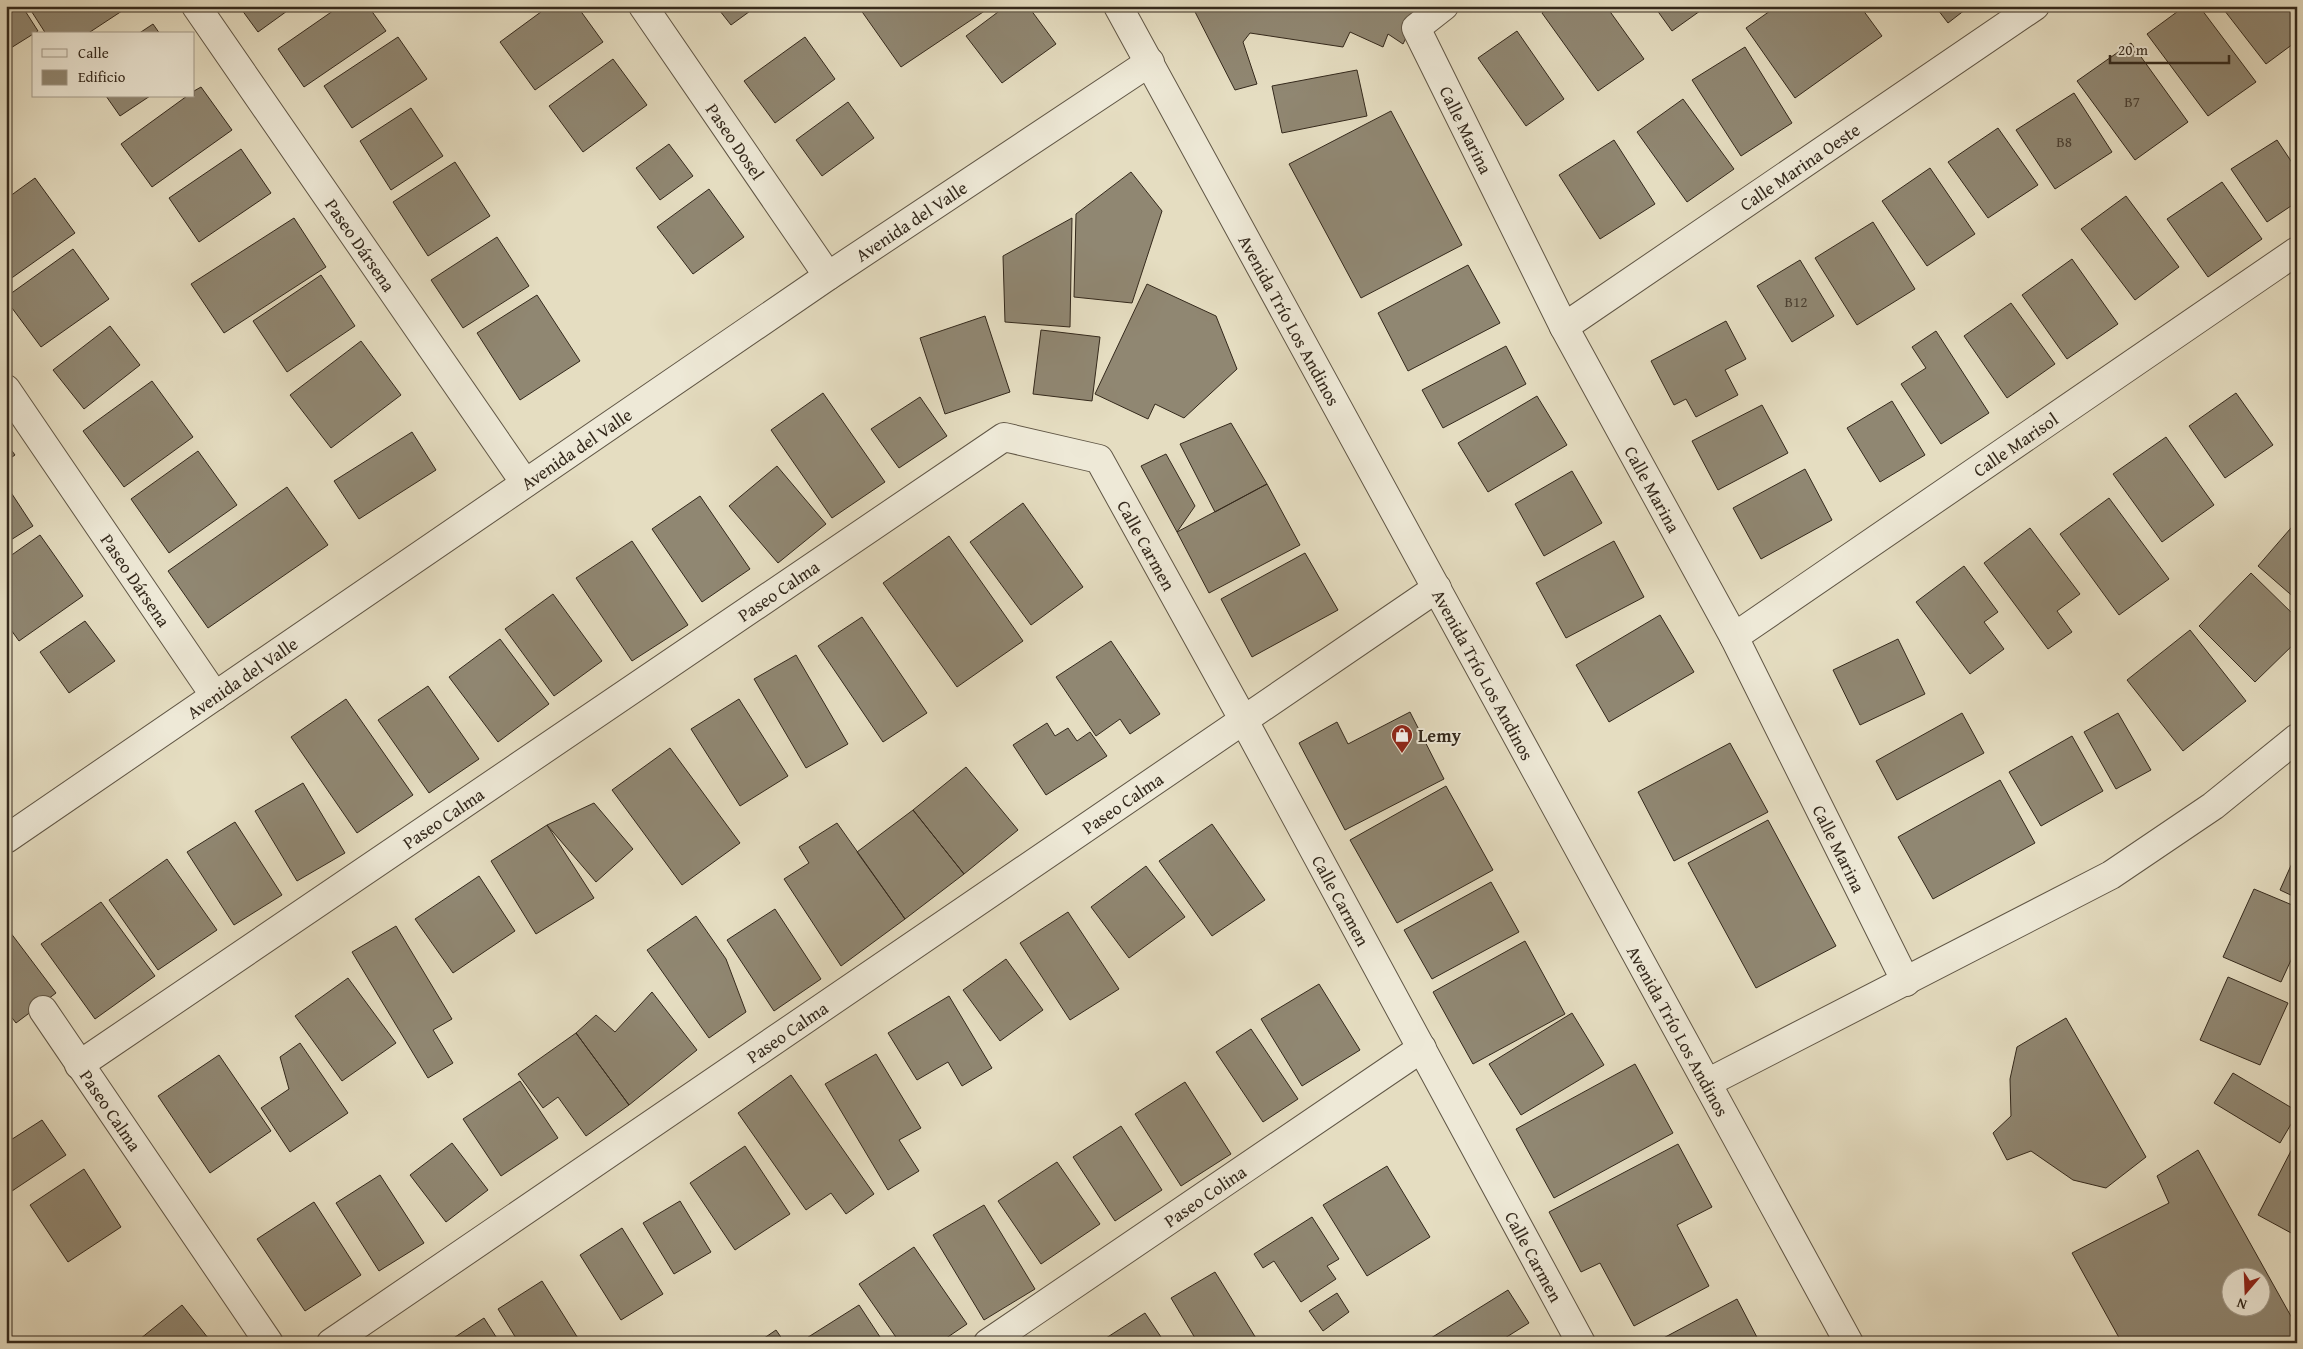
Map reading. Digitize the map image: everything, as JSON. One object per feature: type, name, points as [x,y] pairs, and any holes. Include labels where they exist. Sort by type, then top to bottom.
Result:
[{"type":"street","name":"Paseo Dársena","points":[[196,6],[526,483]]},
{"type":"street","name":"Paseo Dosel","points":[[643,6],[828,276]]},
{"type":"street","name":"Avenida Trío Los Andinos","points":[[1118,6],[1850,1343]]},
{"type":"street","name":"Calle Marina","points":[[1444,6],[1416,28],[1564,328],[1734,637],[1906,982]]},
{"type":"street","name":"Calle Marina Oeste","points":[[1564,328],[2035,6]]},
{"type":"street","name":"Avenida del Valle","points":[[6,840],[828,276],[1150,62]]},
{"type":"street","name":"Calle Marisol","points":[[1734,637],[2297,251]]},
{"type":"street","name":"Paseo Dársena","points":[[6,389],[215,696]]},
{"type":"street","name":"Paseo Calma","points":[[269,1343],[79,1064],[1004,436],[1099,459]]},
{"type":"street","name":"Calle Carmen","points":[[1099,459],[1243,719],[1581,1343]]},
{"type":"street","name":"Paseo Calma","points":[[331,1343],[1437,588]]},
{"type":"street","points":[[1707,1083],[2111,875],[2213,806],[2297,738]]},
{"type":"street","points":[[42,1010],[79,1064]]},
{"type":"street","name":"Paseo Colina","points":[[988,1343],[1422,1048]]},
{"type":"building","points":[[14,6],[22,6],[38,31],[32,32],[32,35],[6,51],[6,11]]},
{"type":"building","points":[[35,6],[128,6],[90,32],[45,32],[30,9]]},
{"type":"building","points":[[239,6],[294,6],[258,32]]},
{"type":"building","points":[[340,6],[368,6],[386,31],[304,87],[278,49]]},
{"type":"building","points":[[549,6],[577,6],[603,42],[535,90],[500,42]]},
{"type":"building","points":[[716,6],[757,6],[731,25]]},
{"type":"building","points":[[858,6],[992,6],[901,67]]},
{"type":"building","points":[[1006,6],[1028,6],[1056,44],[1002,83],[966,36]]},
{"type":"building","points":[[1192,6],[1413,6],[1420,10],[1403,44],[1388,34],[1383,47],[1350,32],[1343,47],[1250,33],[1243,42],[1257,84],[1235,90]]},
{"type":"building","points":[[1551,6],[1606,6],[1644,59],[1598,91],[1542,13]]},
{"type":"building","points":[[1654,6],[1707,6],[1672,31]]},
{"type":"building","points":[[1777,6],[1860,6],[1882,36],[1795,98],[1746,28]]},
{"type":"building","points":[[1935,6],[1970,6],[1948,23]]},
{"type":"building","points":[[2185,6],[2199,6],[2256,82],[2208,116],[2147,34]]},
{"type":"building","points":[[2221,6],[2297,6],[2297,41],[2266,64]]},
{"type":"building","points":[[153,24],[159,32],[141,32]]},
{"type":"building","points":[[1517,31],[1564,99],[1526,126],[1478,58]]},
{"type":"building","points":[[398,37],[427,79],[352,128],[324,86]]},
{"type":"building","points":[[805,37],[835,79],[775,123],[744,81]]},
{"type":"building","points":[[2131,43],[2188,122],[2135,160],[2077,81]]},
{"type":"building","points":[[1745,47],[1792,123],[1741,156],[1692,80]]},
{"type":"building","points":[[613,59],[647,105],[583,152],[549,106]]},
{"type":"building","points":[[1357,70],[1367,116],[1282,133],[1272,86]]},
{"type":"building","points":[[201,87],[232,130],[152,187],[121,144],[184,98],[195,98],[195,90]]},
{"type":"building","points":[[2074,93],[2112,152],[2055,189],[2016,130]]},
{"type":"building","points":[[107,98],[147,98],[120,116]]},
{"type":"building","points":[[1683,99],[1734,169],[1687,202],[1637,132]]},
{"type":"building","points":[[848,102],[874,138],[822,176],[796,140]]},
{"type":"building","points":[[411,108],[443,156],[391,190],[360,141]]},
{"type":"building","points":[[1391,111],[1462,245],[1361,298],[1289,164]]},
{"type":"building","points":[[1998,128],[2038,185],[1988,218],[1948,162]]},
{"type":"building","points":[[1614,140],[1655,204],[1600,239],[1559,175]]},
{"type":"building","points":[[2277,140],[2297,170],[2297,202],[2267,222],[2231,169]]},
{"type":"building","points":[[669,144],[693,176],[660,200],[636,168]]},
{"type":"building","points":[[241,149],[271,193],[199,242],[169,198]]},
{"type":"building","points":[[455,162],[490,216],[428,256],[393,202]]},
{"type":"building","points":[[1930,168],[1975,234],[1927,266],[1882,201]]},
{"type":"building","points":[[1131,172],[1162,211],[1132,303],[1074,297],[1076,214]]},
{"type":"building","points":[[35,178],[75,233],[6,282],[6,199]]},
{"type":"building","points":[[2222,182],[2262,239],[2208,277],[2167,219]]},
{"type":"building","points":[[709,189],[744,237],[693,274],[657,227]]},
{"type":"building","points":[[2126,196],[2179,267],[2135,300],[2081,229]]},
{"type":"building","points":[[294,218],[326,267],[224,333],[191,284]]},
{"type":"building","points":[[1072,218],[1070,327],[1005,322],[1003,256]]},
{"type":"building","points":[[1873,222],[1915,289],[1857,325],[1815,258]]},
{"type":"building","points":[[497,237],[529,286],[463,328],[431,280]]},
{"type":"building","points":[[73,249],[109,299],[41,347],[6,300],[6,297]]},
{"type":"building","points":[[2072,259],[2118,324],[2067,359],[2022,295]]},
{"type":"building","points":[[1800,260],[1834,316],[1792,342],[1757,286]]},
{"type":"building","points":[[1468,265],[1500,323],[1408,371],[1378,313]]},
{"type":"building","points":[[321,275],[355,326],[287,372],[253,321]]},
{"type":"building","points":[[1147,284],[1216,316],[1237,369],[1184,418],[1155,404],[1148,419],[1095,394]]},
{"type":"building","points":[[537,295],[580,361],[520,400],[477,333]]},
{"type":"building","points":[[2011,303],[2055,364],[2007,398],[1964,336]]},
{"type":"building","points":[[985,316],[1010,392],[945,414],[920,338]]},
{"type":"building","points":[[1726,321],[1746,359],[1725,370],[1738,395],[1696,417],[1686,399],[1674,405],[1651,361]]},
{"type":"building","points":[[110,326],[140,365],[84,409],[53,370]]},
{"type":"building","points":[[1041,330],[1100,337],[1092,401],[1033,394]]},
{"type":"building","points":[[1936,331],[1989,413],[1941,444],[1901,384],[1926,368],[1912,347]]},
{"type":"building","points":[[361,341],[401,395],[331,448],[290,395]]},
{"type":"building","points":[[1506,346],[1526,384],[1443,428],[1422,390]]},
{"type":"building","points":[[152,381],[193,437],[124,487],[83,431]]},
{"type":"building","points":[[823,393],[885,482],[832,518],[771,430]]},
{"type":"building","points":[[2236,393],[2273,445],[2225,478],[2189,426]]},
{"type":"building","points":[[1537,396],[1567,445],[1488,492],[1458,443]]},
{"type":"building","points":[[920,397],[947,436],[899,468],[871,429]]},
{"type":"building","points":[[1892,401],[1925,455],[1880,482],[1847,428]]},
{"type":"building","points":[[1762,405],[1788,453],[1718,490],[1692,441]]},
{"type":"building","points":[[1231,423],[1267,484],[1215,512],[1180,444]]},
{"type":"building","points":[[412,432],[436,470],[359,519],[334,481]]},
{"type":"building","points":[[2166,437],[2214,505],[2162,542],[2113,474]]},
{"type":"building","points":[[6,443],[15,455],[6,461]]},
{"type":"building","points":[[198,451],[237,505],[169,553],[131,499]]},
{"type":"building","points":[[1166,454],[1195,506],[1177,532],[1141,466]]},
{"type":"building","points":[[777,466],[826,524],[778,563],[729,506]]},
{"type":"building","points":[[1805,469],[1832,520],[1761,559],[1733,508]]},
{"type":"building","points":[[1572,471],[1602,523],[1544,556],[1515,504]]},
{"type":"building","points":[[1267,484],[1300,545],[1209,593],[1177,532]]},
{"type":"building","points":[[287,487],[328,545],[208,628],[168,571]]},
{"type":"building","points":[[10,491],[33,526],[6,543],[6,493]]},
{"type":"building","points":[[700,496],[750,569],[702,602],[652,529]]},
{"type":"building","points":[[2109,498],[2169,579],[2119,615],[2060,534]]},
{"type":"building","points":[[1023,503],[1083,587],[1031,625],[970,542]]},
{"type":"building","points":[[2297,521],[2297,600],[2258,566]]},
{"type":"building","points":[[2030,528],[2080,594],[2057,611],[2072,632],[2048,649],[1984,563]]},
{"type":"building","points":[[40,535],[83,596],[19,641],[6,623],[6,559]]},
{"type":"building","points":[[949,536],[1023,641],[957,687],[883,583]]},
{"type":"building","points":[[632,541],[688,625],[632,661],[576,578]]},
{"type":"building","points":[[1614,541],[1644,597],[1566,638],[1536,583]]},
{"type":"building","points":[[1305,553],[1338,610],[1252,657],[1221,599]]},
{"type":"building","points":[[1964,566],[1998,612],[1984,622],[2004,649],[1970,674],[1916,602]]},
{"type":"building","points":[[2251,573],[2297,618],[2297,641],[2255,682],[2199,626]]},
{"type":"building","points":[[553,594],[602,661],[554,696],[505,629]]},
{"type":"building","points":[[1660,615],[1694,672],[1609,722],[1576,665]]},
{"type":"building","points":[[862,617],[927,713],[883,742],[818,646]]},
{"type":"building","points":[[85,621],[115,661],[69,693],[40,652]]},
{"type":"building","points":[[2190,630],[2246,701],[2183,751],[2127,680]]},
{"type":"building","points":[[500,639],[549,704],[498,742],[449,677]]},
{"type":"building","points":[[1898,639],[1925,694],[1860,725],[1833,670]]},
{"type":"building","points":[[1111,641],[1160,714],[1130,734],[1120,719],[1096,736],[1056,677]]},
{"type":"building","points":[[796,655],[848,744],[806,768],[754,679]]},
{"type":"building","points":[[428,686],[479,759],[429,793],[378,720]]},
{"type":"building","points":[[346,699],[413,795],[357,833],[291,737]]},
{"type":"building","points":[[739,699],[788,776],[740,806],[691,729]]},
{"type":"building","points":[[1410,712],[1444,779],[1345,830],[1299,743],[1337,722],[1348,744]]},
{"type":"building","points":[[1962,713],[1984,753],[1897,800],[1876,761]]},
{"type":"building","points":[[2118,713],[2151,770],[2116,789],[2084,732]]},
{"type":"building","points":[[1047,723],[1055,736],[1068,728],[1077,741],[1090,732],[1107,756],[1046,795],[1013,745]]},
{"type":"building","points":[[2072,736],[2103,791],[2041,826],[2009,772]]},
{"type":"building","points":[[1730,743],[1768,812],[1674,861],[1638,792]]},
{"type":"building","points":[[670,748],[740,843],[682,885],[612,790]]},
{"type":"building","points":[[966,767],[1018,830],[964,874],[913,810]]},
{"type":"building","points":[[2000,780],[2035,843],[1933,899],[1898,837]]},
{"type":"building","points":[[303,783],[345,853],[297,881],[255,811]]},
{"type":"building","points":[[1446,786],[1493,870],[1397,923],[1350,840]]},
{"type":"building","points":[[594,803],[633,849],[596,882],[547,825]]},
{"type":"building","points":[[913,810],[964,874],[905,919],[857,852]]},
{"type":"building","points":[[1768,820],[1836,946],[1756,988],[1688,863]]},
{"type":"building","points":[[235,822],[282,895],[234,925],[187,852]]},
{"type":"building","points":[[837,823],[905,919],[841,966],[784,879],[809,863],[799,847]]},
{"type":"building","points":[[1212,824],[1265,900],[1212,936],[1159,861]]},
{"type":"building","points":[[547,825],[594,898],[536,934],[491,861]]},
{"type":"building","points":[[2297,852],[2297,898],[2280,890]]},
{"type":"building","points":[[167,859],[217,930],[158,970],[109,900]]},
{"type":"building","points":[[1146,866],[1185,917],[1129,958],[1091,907]]},
{"type":"building","points":[[479,876],[515,931],[453,973],[415,919]]},
{"type":"building","points":[[1491,882],[1519,932],[1432,979],[1404,930]]},
{"type":"building","points":[[2254,889],[2297,907],[2297,947],[2281,982],[2223,957]]},
{"type":"building","points":[[101,902],[155,976],[95,1019],[41,944]]},
{"type":"building","points":[[775,909],[821,979],[774,1011],[727,940]]},
{"type":"building","points":[[1068,912],[1119,989],[1070,1020],[1020,943]]},
{"type":"building","points":[[696,916],[726,959],[746,1012],[709,1038],[647,950]]},
{"type":"building","points":[[396,926],[452,1019],[433,1030],[453,1063],[428,1078],[352,952]]},
{"type":"building","points":[[7,928],[56,993],[16,1023],[6,1010]]},
{"type":"building","points":[[1525,941],[1565,1014],[1473,1064],[1433,992]]},
{"type":"building","points":[[1006,959],[1043,1010],[1000,1041],[963,990]]},
{"type":"building","points":[[2228,977],[2288,1003],[2260,1065],[2200,1040]]},
{"type":"building","points":[[348,978],[396,1043],[342,1081],[295,1016]]},
{"type":"building","points":[[1319,984],[1360,1050],[1302,1086],[1261,1019]]},
{"type":"building","points":[[652,992],[697,1050],[629,1105],[576,1033],[596,1015],[615,1032]]},
{"type":"building","points":[[949,996],[992,1068],[962,1086],[948,1062],[917,1080],[888,1033]]},
{"type":"building","points":[[1572,1013],[1604,1065],[1521,1115],[1489,1064]]},
{"type":"building","points":[[2066,1018],[2146,1157],[2106,1188],[2073,1180],[2031,1151],[2007,1160],[1993,1133],[2011,1116],[2010,1079],[2017,1047]]},
{"type":"building","points":[[1251,1029],[1298,1099],[1263,1122],[1216,1052]]},
{"type":"building","points":[[576,1033],[629,1105],[586,1136],[558,1097],[543,1108],[518,1074]]},
{"type":"building","points":[[300,1043],[348,1113],[290,1152],[261,1108],[289,1089],[280,1057]]},
{"type":"building","points":[[876,1054],[921,1128],[899,1140],[919,1171],[888,1190],[825,1084]]},
{"type":"building","points":[[219,1055],[271,1131],[210,1173],[158,1096]]},
{"type":"building","points":[[1635,1064],[1673,1133],[1554,1198],[1516,1129]]},
{"type":"building","points":[[2233,1073],[2297,1111],[2280,1143],[2214,1103]]},
{"type":"building","points":[[791,1075],[874,1194],[846,1214],[831,1193],[806,1210],[738,1113]]},
{"type":"building","points":[[520,1081],[558,1138],[501,1176],[463,1119]]},
{"type":"building","points":[[1185,1082],[1231,1154],[1181,1186],[1135,1114]]},
{"type":"building","points":[[42,1120],[66,1155],[9,1193],[6,1189],[6,1143]]},
{"type":"building","points":[[1121,1126],[1162,1190],[1115,1221],[1073,1157]]},
{"type":"building","points":[[452,1143],[488,1190],[446,1222],[410,1175]]},
{"type":"building","points":[[1678,1144],[1712,1207],[1677,1225],[1709,1286],[1634,1326],[1600,1263],[1581,1272],[1549,1212]]},
{"type":"building","points":[[745,1146],[790,1214],[735,1250],[690,1183]]},
{"type":"building","points":[[2293,1147],[2297,1149],[2297,1227],[2293,1234],[2258,1215]]},
{"type":"building","points":[[2198,1150],[2263,1266],[2220,1266],[2220,1316],[2270,1316],[2270,1279],[2297,1327],[2297,1343],[2122,1343],[2072,1253],[2169,1203],[2157,1176]]},
{"type":"building","points":[[1057,1162],[1100,1224],[1041,1264],[998,1201]]},
{"type":"building","points":[[1387,1166],[1430,1237],[1367,1276],[1323,1205]]},
{"type":"building","points":[[84,1169],[121,1227],[68,1262],[30,1205]]},
{"type":"building","points":[[380,1175],[424,1243],[379,1271],[336,1203]]},
{"type":"building","points":[[680,1201],[711,1252],[674,1274],[643,1223]]},
{"type":"building","points":[[314,1202],[361,1275],[305,1311],[257,1239]]},
{"type":"building","points":[[984,1205],[1035,1289],[984,1320],[933,1235]]},
{"type":"building","points":[[1312,1217],[1339,1259],[1327,1266],[1336,1279],[1301,1302],[1274,1261],[1263,1268],[1254,1254]]},
{"type":"building","points":[[622,1228],[663,1294],[621,1320],[580,1255]]},
{"type":"building","points":[[914,1247],[967,1324],[939,1343],[900,1343],[859,1284]]},
{"type":"building","points":[[1215,1272],[1259,1343],[1198,1343],[1171,1298]]},
{"type":"building","points":[[542,1281],[581,1343],[519,1343],[498,1309]]},
{"type":"building","points":[[1508,1290],[1529,1323],[1497,1343],[1423,1343]]},
{"type":"building","points":[[1337,1293],[1349,1312],[1323,1331],[1309,1311]]},
{"type":"building","points":[[1737,1299],[1760,1343],[1654,1343]]},
{"type":"building","points":[[182,1305],[212,1343],[135,1343]]},
{"type":"building","points":[[859,1305],[884,1343],[803,1343],[802,1341]]},
{"type":"building","points":[[1145,1313],[1165,1343],[1105,1343],[1103,1340]]},
{"type":"building","points":[[484,1318],[500,1343],[446,1343]]},
{"type":"building","points":[[776,1330],[785,1343],[757,1343]]},
{"type":"place","name":"Lemy","points":[[1402,754]]}]
